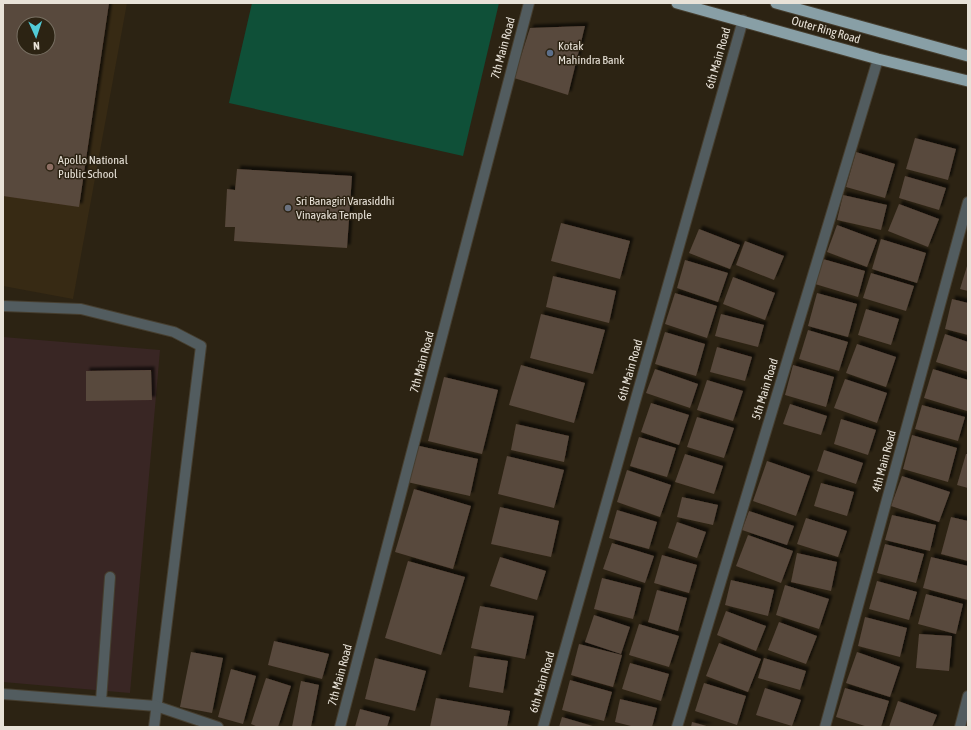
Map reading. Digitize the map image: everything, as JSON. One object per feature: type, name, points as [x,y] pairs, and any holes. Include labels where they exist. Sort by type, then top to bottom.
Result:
[{"type":"highway","name":"Outer Ring Road","points":[[677,3],[743,20],[878,59],[968,81]]},
{"type":"highway","name":"Outer Ring Road","points":[[776,3],[968,56]]},
{"type":"street","name":"7th Main Road","points":[[340,727],[529,3]]},
{"type":"street","name":"6th Main Road","points":[[543,727],[743,20]]},
{"type":"street","name":"5th Main Road","points":[[677,727],[878,59]]},
{"type":"street","name":"4th Main Road","points":[[825,727],[968,202]]},
{"type":"street","points":[[3,306],[81,309],[174,332],[201,346],[154,727]]},
{"type":"street","points":[[100,701],[110,577]]},
{"type":"street","points":[[3,694],[156,706],[218,727]]},
{"type":"street","points":[[960,727],[968,696]]},
{"type":"shaded area","name":"Apollo National Public School","points":[[3,3],[127,3],[73,299],[3,286]]},
{"type":"shaded area","points":[[3,337],[160,350],[130,693],[3,682]]},
{"type":"green space","points":[[252,3],[499,3],[463,156],[229,103]]},
{"type":"building","points":[[3,3],[109,3],[79,207],[3,196]]},
{"type":"building","name":"Kotak Mahindra Bank","points":[[585,26],[568,95],[514,78],[530,28]]},
{"type":"building","points":[[915,138],[956,149],[948,180],[906,169]]},
{"type":"building","points":[[856,152],[895,164],[885,198],[846,187]]},
{"type":"building","name":"Sri Banagiri Varasiddhi Vinayaka Temple","points":[[237,169],[352,176],[347,248],[234,241],[235,227],[225,227],[227,189],[235,190]]},
{"type":"building","points":[[905,176],[946,188],[939,210],[899,198]]},
{"type":"building","points":[[843,195],[887,205],[881,230],[837,220]]},
{"type":"building","points":[[899,204],[939,219],[928,247],[888,231]]},
{"type":"building","points":[[561,223],[630,241],[620,279],[551,261]]},
{"type":"building","points":[[837,225],[877,240],[867,267],[827,252]]},
{"type":"building","points":[[699,229],[740,245],[730,269],[689,253]]},
{"type":"building","points":[[881,239],[926,253],[917,283],[872,269]]},
{"type":"building","points":[[745,241],[784,256],[774,280],[736,265]]},
{"type":"building","points":[[823,259],[865,271],[858,297],[815,284]]},
{"type":"building","points":[[685,260],[728,273],[718,302],[677,288]]},
{"type":"building","points":[[968,263],[968,291],[960,289]]},
{"type":"building","points":[[871,273],[914,286],[906,311],[863,298]]},
{"type":"building","points":[[553,276],[616,291],[609,323],[546,307]]},
{"type":"building","points":[[733,277],[775,293],[765,320],[723,304]]},
{"type":"building","points":[[675,293],[717,306],[707,338],[665,324]]},
{"type":"building","points":[[817,293],[857,304],[848,337],[808,326]]},
{"type":"building","points":[[952,299],[968,303],[968,335],[945,329]]},
{"type":"building","points":[[866,309],[899,319],[891,345],[858,335]]},
{"type":"building","points":[[541,314],[605,330],[593,374],[530,358]]},
{"type":"building","points":[[721,314],[764,325],[758,347],[715,336]]},
{"type":"building","points":[[808,330],[848,342],[839,371],[799,359]]},
{"type":"building","points":[[665,332],[705,344],[696,376],[655,364]]},
{"type":"building","points":[[945,334],[968,342],[968,372],[936,362]]},
{"type":"building","points":[[857,344],[896,357],[886,387],[846,373]]},
{"type":"building","points":[[717,347],[752,357],[745,381],[710,372]]},
{"type":"building","points":[[521,365],[585,383],[574,423],[509,405]]},
{"type":"building","points":[[793,365],[834,377],[826,407],[785,395]]},
{"type":"building","points":[[655,369],[698,384],[690,408],[646,393]]},
{"type":"building","points":[[933,369],[968,380],[967,411],[924,398]]},
{"type":"building","points":[[151,370],[152,400],[86,401],[86,371]]},
{"type":"building","points":[[444,377],[498,390],[482,454],[428,441]]},
{"type":"building","points":[[845,379],[887,393],[877,423],[834,408]]},
{"type":"building","points":[[707,380],[743,391],[733,421],[697,410]]},
{"type":"building","points":[[651,403],[689,415],[679,445],[641,432]]},
{"type":"building","points":[[790,404],[827,416],[821,435],[783,424]]},
{"type":"building","points":[[922,405],[965,417],[958,441],[915,429]]},
{"type":"building","points":[[697,417],[734,428],[724,458],[687,447]]},
{"type":"building","points":[[841,419],[876,430],[868,455],[834,444]]},
{"type":"building","points":[[516,424],[569,436],[564,462],[511,450]]},
{"type":"building","points":[[912,435],[957,448],[948,482],[903,469]]},
{"type":"building","points":[[639,437],[676,448],[667,477],[630,466]]},
{"type":"building","points":[[415,445],[478,459],[470,496],[407,482]]},
{"type":"building","points":[[824,450],[863,463],[856,484],[817,471]]},
{"type":"building","points":[[685,454],[723,466],[714,494],[675,482]]},
{"type":"building","points":[[966,454],[968,454],[968,488],[957,485]]},
{"type":"building","points":[[507,456],[564,470],[554,508],[498,494]]},
{"type":"building","points":[[767,461],[810,476],[796,516],[753,501]]},
{"type":"building","points":[[627,470],[671,485],[660,517],[617,502]]},
{"type":"building","points":[[902,476],[950,492],[939,522],[891,506]]},
{"type":"building","points":[[821,483],[854,492],[847,516],[814,506]]},
{"type":"building","points":[[414,489],[471,506],[453,569],[395,552]]},
{"type":"building","points":[[682,497],[718,505],[713,525],[677,517]]},
{"type":"building","points":[[500,507],[559,521],[551,557],[491,544]]},
{"type":"building","points":[[617,510],[657,522],[649,549],[609,538]]},
{"type":"building","points":[[749,511],[794,526],[787,545],[742,530]]},
{"type":"building","points":[[892,515],[936,525],[930,551],[885,540]]},
{"type":"building","points":[[951,517],[968,521],[968,561],[941,554]]},
{"type":"building","points":[[806,518],[847,531],[838,557],[797,544]]},
{"type":"building","points":[[677,522],[706,532],[697,558],[668,548]]},
{"type":"building","points":[[748,535],[793,551],[781,583],[736,566]]},
{"type":"building","points":[[612,543],[654,556],[645,583],[603,569]]},
{"type":"building","points":[[885,544],[924,554],[916,583],[877,573]]},
{"type":"building","points":[[797,553],[837,562],[831,591],[791,582]]},
{"type":"building","points":[[662,555],[697,565],[689,593],[654,583]]},
{"type":"building","points":[[500,557],[546,571],[537,600],[490,586]]},
{"type":"building","points":[[931,557],[968,566],[968,600],[923,588]]},
{"type":"building","points":[[408,561],[465,577],[441,655],[385,638]]},
{"type":"building","points":[[602,578],[641,588],[633,619],[594,609]]},
{"type":"building","points":[[731,580],[774,590],[768,616],[725,605]]},
{"type":"building","points":[[877,581],[917,592],[909,620],[869,609]]},
{"type":"building","points":[[785,585],[829,599],[819,629],[776,615]]},
{"type":"building","points":[[657,590],[687,598],[678,631],[648,622]]},
{"type":"building","points":[[926,594],[963,604],[956,634],[918,624]]},
{"type":"building","points":[[480,606],[534,616],[525,659],[471,648]]},
{"type":"building","points":[[726,611],[766,626],[756,651],[717,635]]},
{"type":"building","points":[[594,615],[630,627],[621,654],[585,642]]},
{"type":"building","points":[[865,617],[907,628],[900,657],[858,646]]},
{"type":"building","points":[[779,622],[817,636],[806,664],[768,650]]},
{"type":"building","points":[[639,624],[679,636],[669,667],[629,655]]},
{"type":"building","points":[[919,634],[952,636],[949,671],[916,668]]},
{"type":"building","points":[[274,641],[329,654],[322,679],[268,665]]},
{"type":"building","points":[[719,643],[761,659],[748,692],[706,676]]},
{"type":"building","points":[[579,644],[622,655],[613,687],[571,675]]},
{"type":"building","points":[[191,652],[223,658],[212,713],[180,707]]},
{"type":"building","points":[[857,652],[900,667],[890,697],[846,683]]},
{"type":"building","points":[[474,656],[508,661],[503,693],[469,687]]},
{"type":"building","points":[[375,658],[426,671],[415,711],[365,699]]},
{"type":"building","points":[[764,658],[806,671],[800,690],[758,678]]},
{"type":"building","points":[[630,663],[669,674],[661,701],[622,689]]},
{"type":"building","points":[[231,669],[256,676],[243,724],[218,717]]},
{"type":"building","points":[[266,678],[291,686],[278,727],[258,727],[251,724]]},
{"type":"building","points":[[570,680],[612,692],[604,721],[562,710]]},
{"type":"building","points":[[301,681],[319,685],[311,727],[292,727]]},
{"type":"building","points":[[704,683],[746,696],[737,725],[695,711]]},
{"type":"building","points":[[765,688],[801,700],[792,726],[756,715]]},
{"type":"building","points":[[845,688],[889,701],[881,727],[868,727],[836,717]]},
{"type":"building","points":[[436,698],[510,711],[507,727],[430,727]]},
{"type":"building","points":[[620,699],[657,708],[652,727],[635,727],[615,722]]},
{"type":"building","points":[[898,701],[937,715],[932,727],[889,727]]},
{"type":"building","points":[[360,709],[390,717],[387,727],[355,727]]},
{"type":"building","points":[[562,717],[596,727],[559,727]]},
{"type":"building","points":[[692,722],[710,727],[691,727]]},
{"type":"place","name":"Kotak Mahindra Bank","points":[[550,53]]},
{"type":"place","name":"Apollo National Public School","points":[[50,167]]},
{"type":"place","name":"Sri Banagiri Varasiddhi Vinayaka Temple","points":[[288,208]]}]
